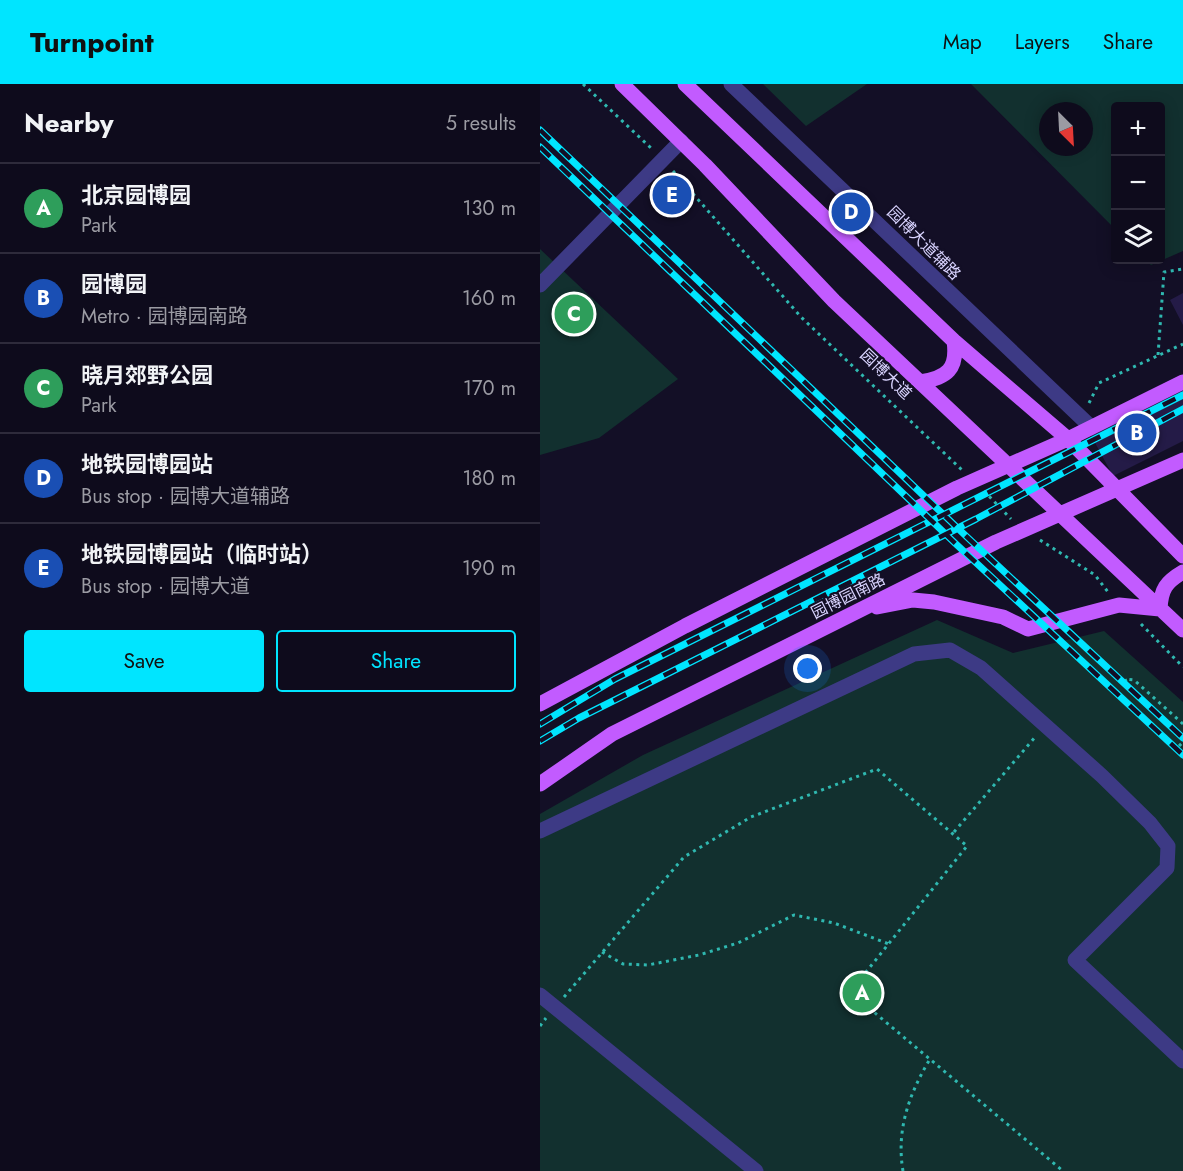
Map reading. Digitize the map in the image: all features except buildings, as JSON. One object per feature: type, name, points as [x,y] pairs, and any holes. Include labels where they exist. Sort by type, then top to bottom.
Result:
[{"type":"main road","name":"园博大道","points":[[622,84],[681,141],[834,301],[1183,630]]},
{"type":"main road","points":[[685,84],[954,341],[1068,439],[1183,556]]},
{"type":"main road","points":[[920,382],[935,380],[950,370],[956,357],[954,341]]},
{"type":"main road","points":[[540,704],[696,621],[974,481],[1068,439],[1183,382]]},
{"type":"main road","name":"园博园南路","points":[[540,784],[612,734],[1022,530],[1183,460]]},
{"type":"main road","points":[[857,611],[913,600],[1003,617],[1028,628],[1119,605],[1160,609],[1161,591],[1168,581],[1183,572]]},
{"type":"street","name":"园博大道辅路","points":[[731,84],[1091,427]]},
{"type":"street","points":[[540,285],[681,141]]},
{"type":"street","points":[[540,831],[914,654],[950,650],[981,668],[1046,726],[1150,823],[1168,846],[1167,868],[1075,960],[1183,1061]]},
{"type":"street","points":[[540,995],[756,1171]]},
{"type":"path","name":"园博大道","points":[[584,84],[662,159],[801,317],[974,481],[1022,530],[1062,552],[1095,575],[1119,605],[1156,636],[1183,667]]},
{"type":"path","points":[[1158,355],[1164,272],[1183,269]]},
{"type":"path","points":[[1091,427],[1089,404],[1099,382],[1183,344]]},
{"type":"path","points":[[1179,746],[1183,740],[1128,686],[1125,679],[1134,680],[1183,724]]},
{"type":"path","points":[[954,832],[1046,726]]},
{"type":"path","points":[[540,1026],[684,857],[751,817],[877,769],[954,832],[967,846],[850,992],[1063,1171]]},
{"type":"path","points":[[602,952],[623,964],[648,965],[738,943],[794,915],[834,923],[889,944]]},
{"type":"path","points":[[903,1171],[901,1158],[903,1124],[912,1089],[930,1059]]},
{"type":"green space","points":[[763,84],[867,84],[806,126]]},
{"type":"green space","points":[[971,84],[1183,84],[1183,251],[1165,259],[1165,102],[1111,102],[1111,225],[1043,156],[1093,156],[1093,102],[1039,102],[1039,152]]},
{"type":"green space","points":[[540,249],[678,379],[599,438],[540,455]]},
{"type":"green space","points":[[937,620],[1013,653],[1104,631],[1183,702],[1183,1171],[540,1171],[540,814],[643,755]]},
{"type":"railway","points":[[540,130],[967,537],[1183,738]]},
{"type":"railway","points":[[540,147],[957,545],[1183,755]]},
{"type":"railway","points":[[540,724],[615,679],[1183,395]]},
{"type":"railway","points":[[540,741],[579,718],[976,519],[1183,409]]},
{"type":"place","name":"地铁园博园站（临时站）","points":[[672,195]]},
{"type":"place","name":"地铁园博园站","points":[[851,212]]},
{"type":"place","name":"晓月郊野公园","points":[[574,314]]},
{"type":"place","name":"园博园","points":[[1137,433]]},
{"type":"place","name":"北京园博园","points":[[862,993]]}]
